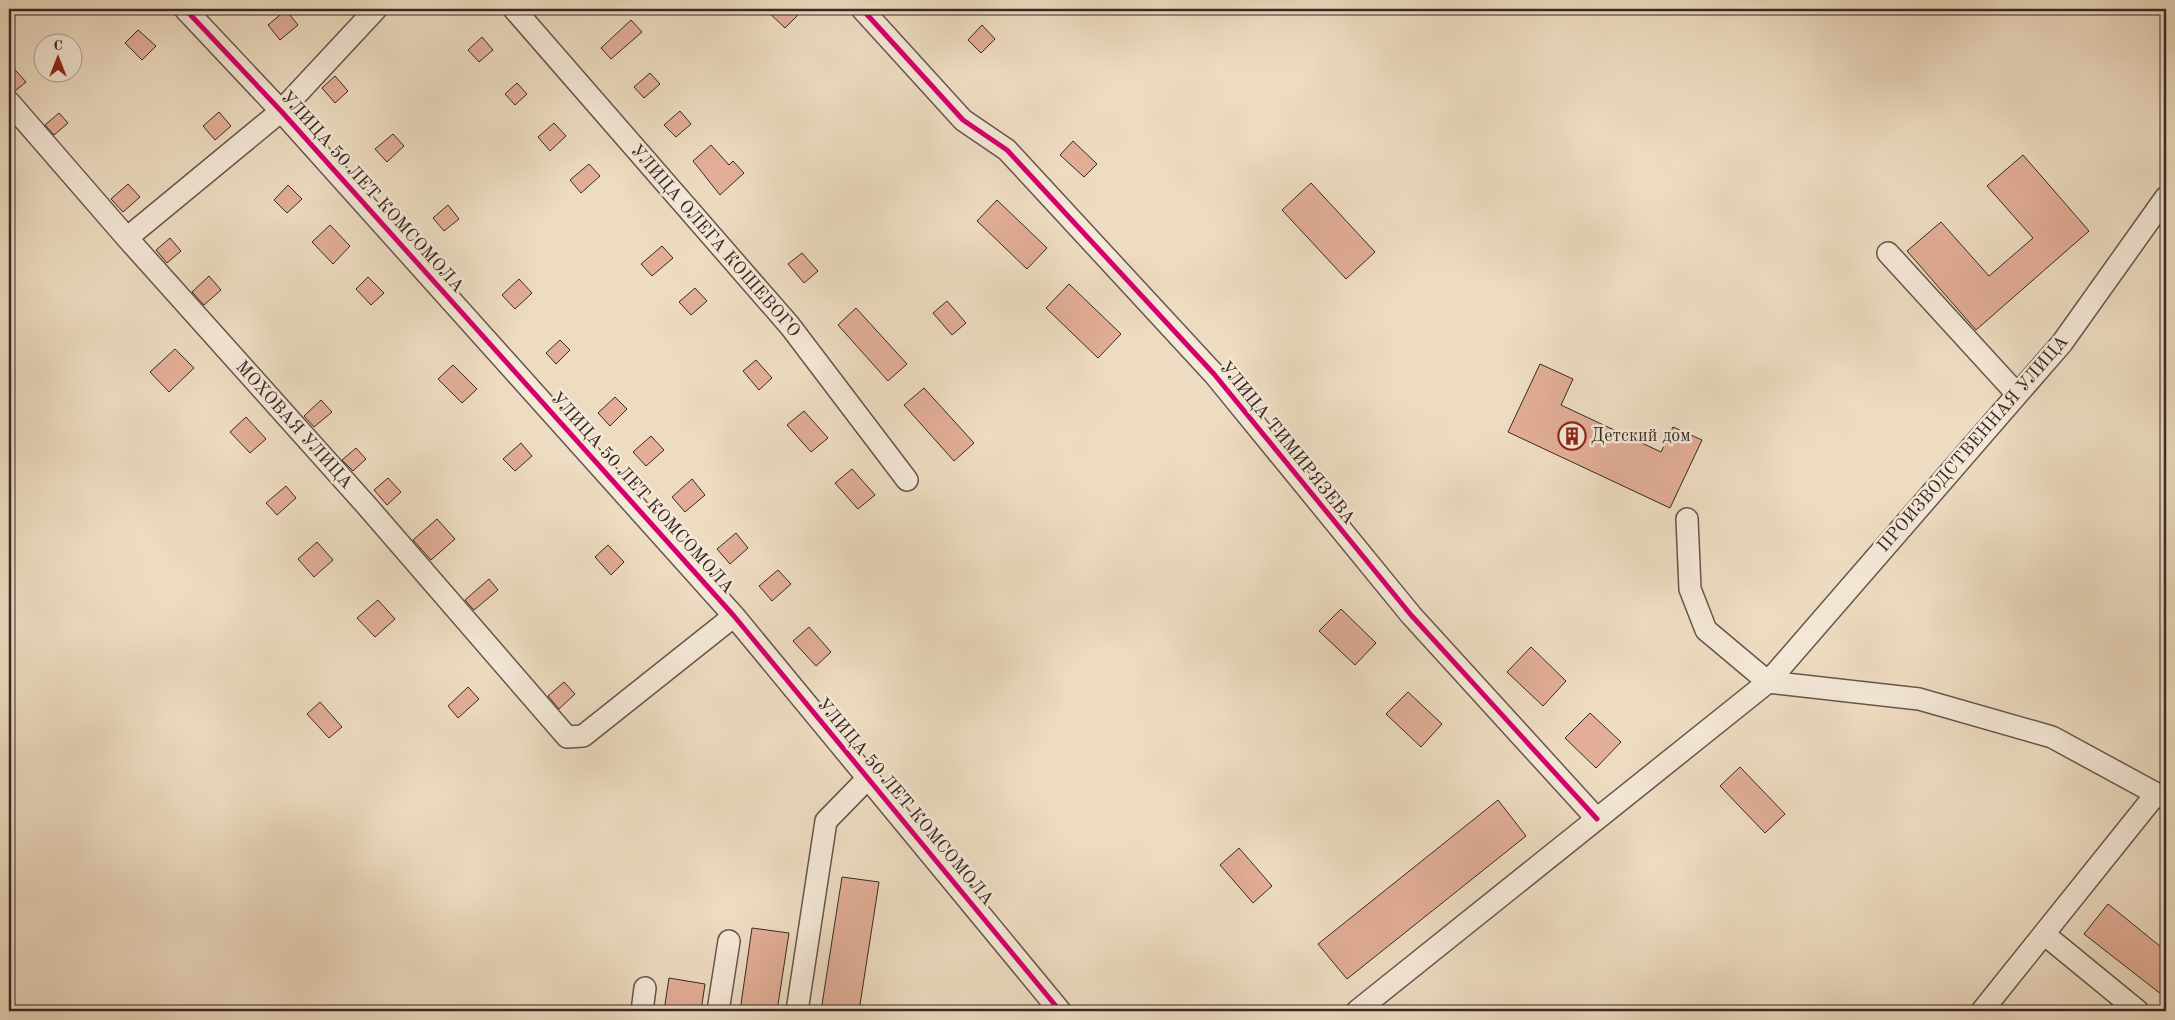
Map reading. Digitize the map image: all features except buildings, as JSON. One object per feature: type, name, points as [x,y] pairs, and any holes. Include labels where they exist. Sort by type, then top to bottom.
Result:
[{"type":"street","name":"УЛИЦА 50 ЛЕТ КОМСОМОЛА","points":[[185,9],[281,111],[734,616],[1060,1011]]},
{"type":"street","points":[[127,238],[281,111],[376,9]]},
{"type":"street","name":"УЛИЦА ОЛЕГА КОШЕВОГО","points":[[514,9],[790,326],[907,480]]},
{"type":"street","name":"УЛИЦА ТИМИРЯЗЕВА","points":[[862,9],[963,120],[1007,150],[1214,374],[1411,615],[1597,819]]},
{"type":"street","name":"МОХОВАЯ УЛИЦА","points":[[9,102],[127,238],[367,506],[567,737],[583,736],[734,616]]},
{"type":"street","name":"ПРОИЗВОДСТВЕННАЯ УЛИЦА","points":[[1357,1011],[1768,682],[2062,343],[2166,197]]},
{"type":"street","points":[[1888,253],[2017,394]]},
{"type":"street","points":[[1687,519],[1690,589],[1706,630],[1768,682],[1919,699],[2052,738],[2161,796],[2044,934],[1982,1011]]},
{"type":"street","points":[[796,1011],[826,821],[868,778]]},
{"type":"street","points":[[2044,934],[2138,1011]]},
{"type":"street","points":[[718,1011],[729,941]]},
{"type":"street","points":[[642,1011],[645,988]]},
{"type":"cycle path","points":[[185,9],[281,111],[734,616],[1060,1011]]},
{"type":"cycle path","points":[[862,9],[963,120],[1007,150],[1214,374],[1411,615],[1597,819]]},
{"type":"place","name":"Детский дом","points":[[1572,436]]}]
